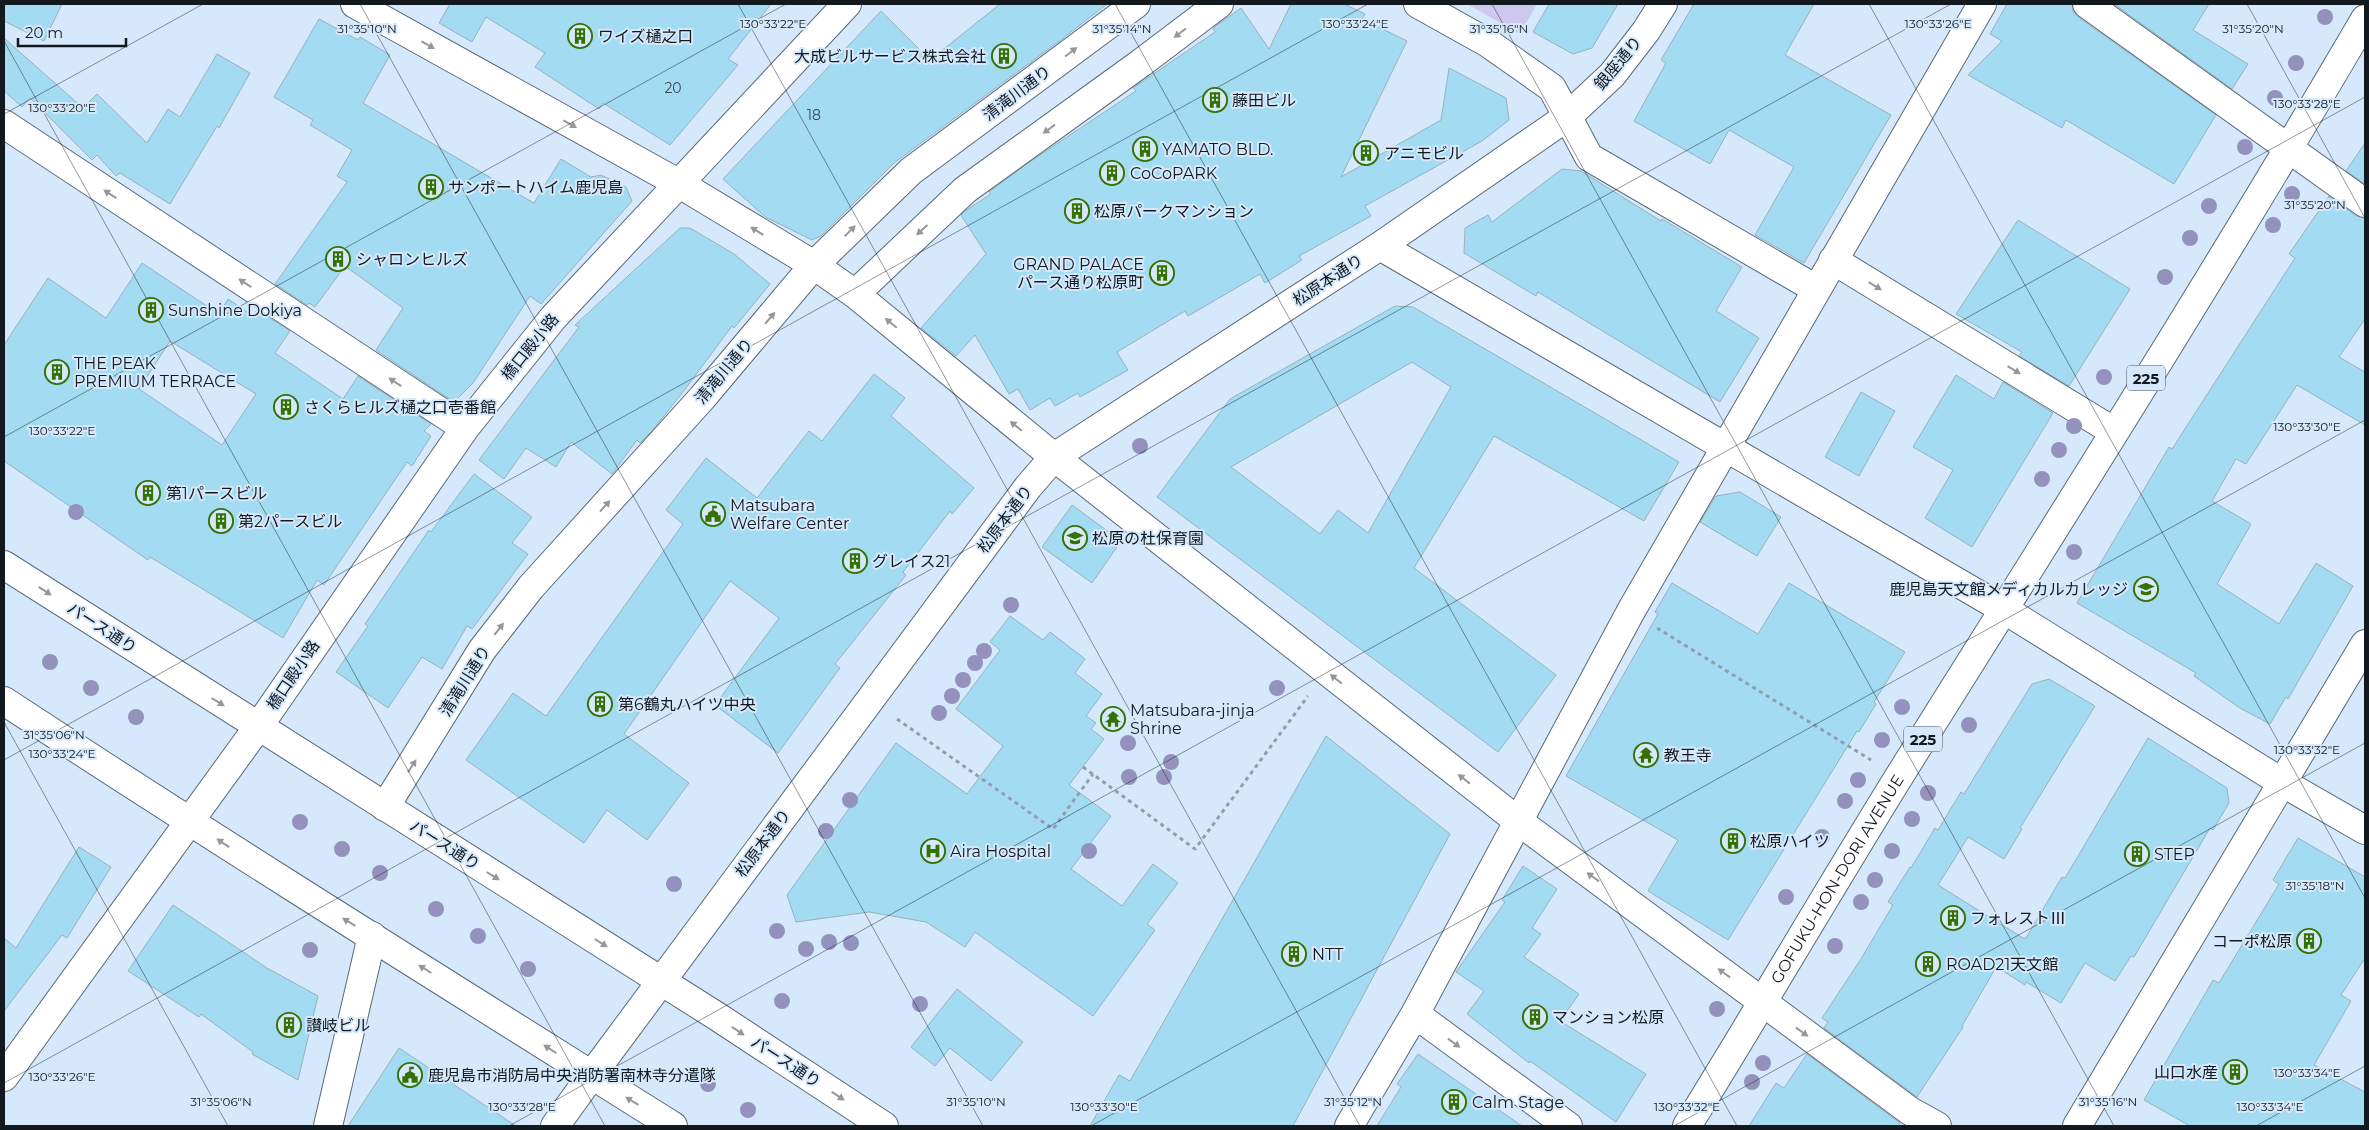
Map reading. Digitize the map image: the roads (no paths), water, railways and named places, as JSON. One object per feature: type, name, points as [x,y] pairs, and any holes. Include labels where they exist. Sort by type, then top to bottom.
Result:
[{"type":"main road","points":[[355,4],[678,183],[814,264],[855,294],[1054,457],[1518,821],[1910,1111],[1937,1126]]},
{"type":"main road","name":"橋口殿小路","points":[[4,1077],[258,727],[465,428],[553,318],[847,4]]},
{"type":"main road","name":"清滝川通り","points":[[385,807],[482,650],[531,587],[702,398],[814,264],[911,171],[1136,4]]},
{"type":"main road","points":[[855,294],[965,190],[1141,63],[1219,4]]},
{"type":"main road","points":[[1418,4],[1488,43],[1552,88],[1589,157],[1816,289]]},
{"type":"main road","name":"銀座通り","points":[[1568,117],[1612,75],[1663,4]]},
{"type":"main road","points":[[1349,1126],[1415,1014],[1632,612],[1816,289],[1982,4]]},
{"type":"main road","points":[[2087,4],[2365,203]]},
{"type":"main road","name":"GOFUKU-HON-DORI AVENUE","points":[[1687,1126],[1899,777],[2005,610],[2113,431],[2290,148],[2365,19]]},
{"type":"main road","name":"松原本通り","points":[[555,1126],[1028,486],[1054,457],[1380,246],[1568,117]]},
{"type":"main road","points":[[4,124],[465,428]]},
{"type":"main road","points":[[1380,246],[2005,610],[2283,783],[2365,830]]},
{"type":"main road","points":[[1833,260],[2113,431]]},
{"type":"main road","name":"パース通り","points":[[4,565],[661,981],[884,1126]]},
{"type":"main road","points":[[2077,1126],[2365,644]]},
{"type":"main road","points":[[4,701],[264,870],[372,936],[591,1076],[674,1126]]},
{"type":"main road","points":[[328,1126],[372,936]]},
{"type":"main road","points":[[1415,1014],[1568,1126]]},
{"type":"place","name":"ワイズ樋之口","points":[[580,36]]},
{"type":"place","name":"大成ビルサービス株式会社","points":[[1004,56]]},
{"type":"place","name":"藤田ビル","points":[[1215,100]]},
{"type":"place","name":"YAMATO BLD.","points":[[1145,149]]},
{"type":"place","name":"アニモビル","points":[[1366,153]]},
{"type":"place","name":"CoCoPARK","points":[[1112,173]]},
{"type":"place","name":"サンポートハイム鹿児島","points":[[431,187]]},
{"type":"place","name":"松原パークマンション","points":[[1077,211]]},
{"type":"place","name":"シャロンヒルズ","points":[[338,259]]},
{"type":"place","name":"GRAND PALACE パース通り松原町","points":[[1162,273]]},
{"type":"place","name":"Sunshine Dokiya","points":[[151,310]]},
{"type":"place","name":"THE PEAK PREMIUM TERRACE","points":[[57,372]]},
{"type":"place","name":"さくらヒルズ樋之口壱番館","points":[[286,407]]},
{"type":"place","name":"第1パースビル","points":[[148,493]]},
{"type":"place","name":"Matsubara Welfare Center","points":[[713,514]]},
{"type":"place","name":"第2パースビル","points":[[221,521]]},
{"type":"place","name":"松原の杜保育園","points":[[1075,538]]},
{"type":"place","name":"グレイス21","points":[[855,561]]},
{"type":"place","name":"鹿児島天文館メディカルカレッジ","points":[[2146,589]]},
{"type":"place","name":"第6鶴丸ハイツ中央","points":[[600,704]]},
{"type":"place","name":"Matsubara-jinja Shrine","points":[[1113,719]]},
{"type":"place","name":"教王寺","points":[[1646,755]]},
{"type":"place","name":"松原ハイツ","points":[[1733,841]]},
{"type":"place","name":"Aira Hospital","points":[[933,851]]},
{"type":"place","name":"STEP","points":[[2137,854]]},
{"type":"place","name":"フォレストⅢ","points":[[1953,918]]},
{"type":"place","name":"コーポ松原","points":[[2309,941]]},
{"type":"place","name":"NTT","points":[[1294,954]]},
{"type":"place","name":"ROAD21天文館","points":[[1928,964]]},
{"type":"place","name":"マンション松原","points":[[1535,1017]]},
{"type":"place","name":"讃岐ビル","points":[[289,1025]]},
{"type":"place","name":"山口水産","points":[[2235,1072]]},
{"type":"place","name":"鹿児島市消防局中央消防署南林寺分遣隊","points":[[410,1075]]},
{"type":"place","name":"Calm Stage","points":[[1454,1102]]}]
